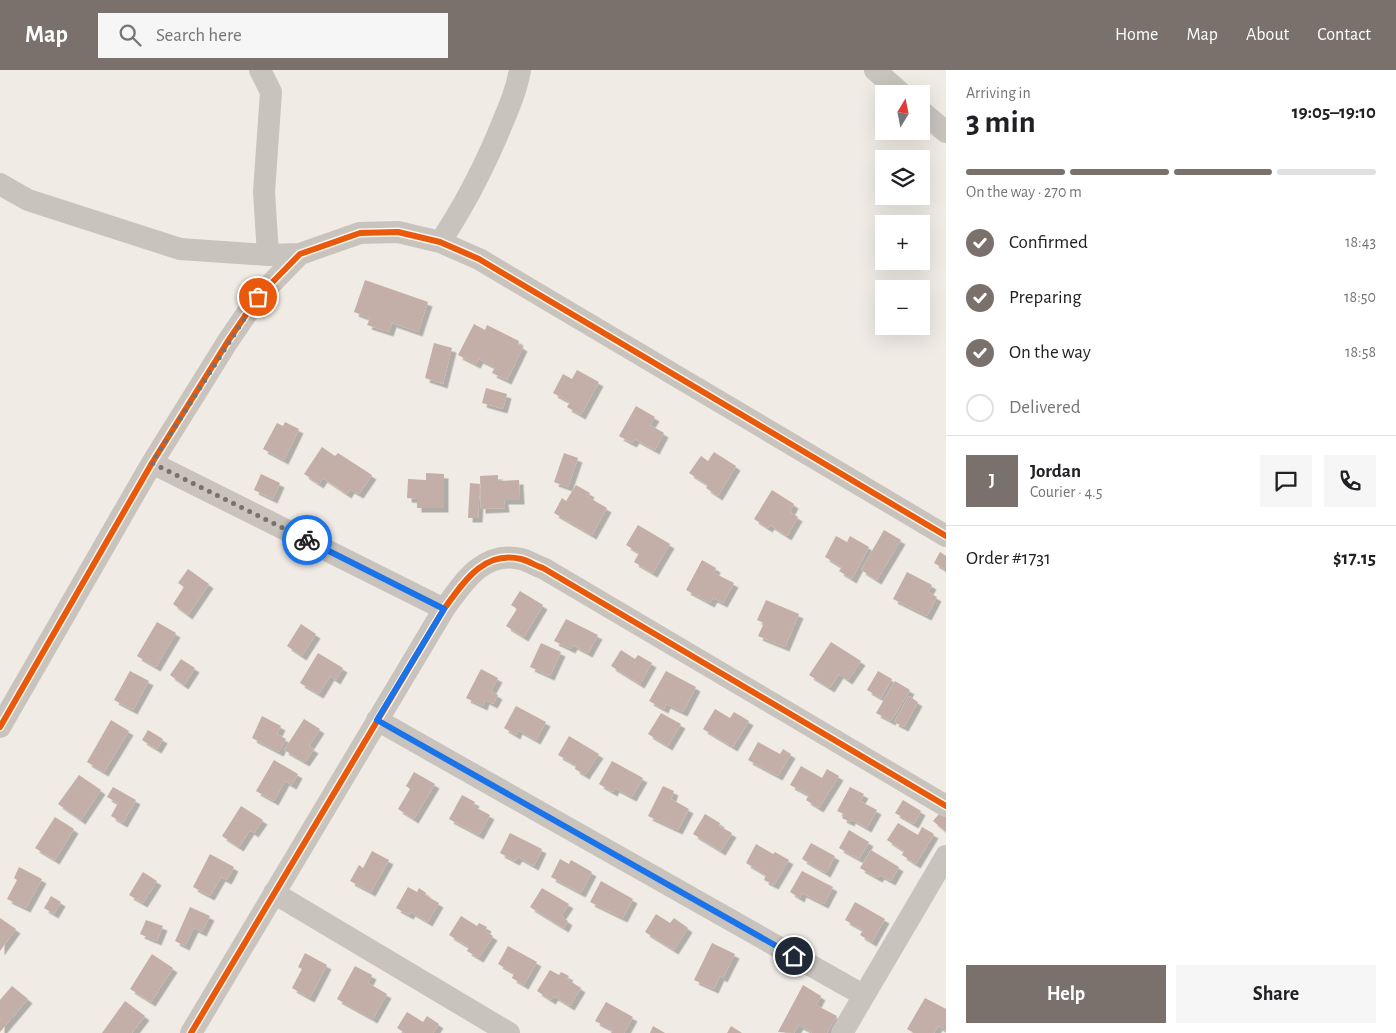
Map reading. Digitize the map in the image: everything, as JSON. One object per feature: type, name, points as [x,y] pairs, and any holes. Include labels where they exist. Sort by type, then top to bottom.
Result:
[{"type":"street","points":[[260,70],[271,92],[264,192],[268,255]]},
{"type":"street","points":[[440,242],[462,207],[486,162],[518,84],[520,70]]},
{"type":"street","points":[[875,70],[892,85]]},
{"type":"street","points":[[930,119],[946,132]]},
{"type":"street","points":[[0,184],[28,200],[180,249],[268,255],[300,254],[360,233],[398,232],[440,242],[479,259],[946,536]]},
{"type":"street","points":[[0,727],[152,463],[258,297],[300,254]]},
{"type":"street","points":[[152,463],[444,609]]},
{"type":"street","points":[[191,1033],[444,609],[466,579],[482,564],[500,558],[521,559],[543,568],[946,806]]},
{"type":"street","points":[[377,720],[863,996]]},
{"type":"street","points":[[842,1033],[946,856]]},
{"type":"street","points":[[274,893],[509,1033]]},
{"type":"building","points":[[365,280],[428,302],[418,332],[392,323],[389,332],[367,325],[370,318],[354,312]]},
{"type":"building","points":[[474,324],[485,330],[487,325],[519,341],[518,344],[523,347],[507,380],[492,373],[495,367],[479,359],[476,364],[458,355]]},
{"type":"building","points":[[434,343],[452,348],[443,384],[425,378]]},
{"type":"building","points":[[577,370],[599,382],[581,415],[567,407],[570,402],[553,393],[563,374],[572,379]]},
{"type":"building","points":[[486,388],[507,394],[503,409],[482,403]]},
{"type":"building","points":[[636,406],[655,417],[650,425],[664,433],[655,450],[635,439],[632,443],[619,436]]},
{"type":"building","points":[[285,422],[299,429],[284,460],[263,449],[277,423],[283,426]]},
{"type":"building","points":[[322,447],[335,456],[338,453],[372,475],[359,494],[350,489],[347,494],[323,478],[319,484],[304,474]]},
{"type":"building","points":[[714,452],[736,466],[718,496],[706,488],[708,485],[689,473],[701,456],[708,461]]},
{"type":"building","points":[[564,453],[578,458],[568,487],[554,482]]},
{"type":"building","points":[[426,473],[444,474],[444,508],[417,508],[417,499],[407,498],[408,479],[426,480]]},
{"type":"building","points":[[261,474],[280,483],[273,499],[254,490]]},
{"type":"building","points":[[498,475],[498,481],[519,480],[520,500],[504,500],[505,508],[481,509],[480,476]]},
{"type":"building","points":[[470,483],[480,484],[478,518],[468,518]]},
{"type":"building","points":[[576,485],[590,493],[588,497],[607,508],[592,535],[554,513],[562,498],[566,501]]},
{"type":"building","points":[[772,490],[794,504],[790,512],[798,517],[787,536],[770,525],[768,528],[754,519]]},
{"type":"building","points":[[638,525],[670,544],[653,573],[634,562],[639,553],[626,545]]},
{"type":"building","points":[[884,530],[901,540],[877,580],[861,570]]},
{"type":"building","points":[[836,536],[847,542],[850,536],[869,547],[852,579],[839,571],[842,567],[825,557]]},
{"type":"building","points":[[940,552],[946,556],[946,570],[934,563]]},
{"type":"building","points":[[702,560],[716,568],[714,573],[734,583],[723,603],[713,598],[710,603],[686,590]]},
{"type":"building","points":[[188,569],[209,584],[188,615],[173,604],[184,587],[178,583]]},
{"type":"building","points":[[907,572],[932,585],[928,592],[937,597],[927,616],[893,599]]},
{"type":"building","points":[[520,591],[543,605],[524,637],[506,626],[517,609],[511,605]]},
{"type":"building","points":[[766,600],[799,614],[785,647],[758,636],[764,623],[757,620]]},
{"type":"building","points":[[566,619],[598,635],[588,653],[573,645],[571,649],[554,641]]},
{"type":"building","points":[[157,622],[176,633],[156,667],[137,656]]},
{"type":"building","points":[[301,624],[316,634],[302,656],[287,646]]},
{"type":"building","points":[[831,642],[861,661],[848,680],[839,674],[830,688],[809,675]]},
{"type":"building","points":[[541,643],[561,652],[550,676],[530,667]]},
{"type":"building","points":[[621,650],[635,659],[638,655],[652,663],[640,684],[611,666]]},
{"type":"building","points":[[318,653],[343,668],[336,680],[330,676],[319,694],[300,683]]},
{"type":"building","points":[[181,659],[195,668],[184,685],[170,675]]},
{"type":"building","points":[[481,669],[498,678],[491,691],[498,695],[493,704],[485,700],[483,706],[466,698]]},
{"type":"building","points":[[130,671],[149,681],[133,710],[114,700]]},
{"type":"building","points":[[666,671],[696,687],[683,712],[666,704],[664,709],[649,701]]},
{"type":"building","points":[[878,671],[892,679],[881,698],[867,690]]},
{"type":"building","points":[[895,681],[910,690],[891,721],[876,713]]},
{"type":"building","points":[[909,696],[918,702],[904,727],[894,722]]},
{"type":"building","points":[[516,706],[546,722],[536,740],[518,730],[516,735],[504,728]]},
{"type":"building","points":[[715,709],[730,718],[734,712],[749,721],[733,747],[703,729]]},
{"type":"building","points":[[661,713],[681,724],[668,746],[648,734]]},
{"type":"building","points":[[262,716],[281,726],[277,734],[286,739],[279,752],[252,738]]},
{"type":"building","points":[[304,719],[320,729],[309,746],[314,749],[305,762],[284,750]]},
{"type":"building","points":[[111,720],[129,731],[104,772],[87,762]]},
{"type":"building","points":[[148,730],[163,739],[157,749],[142,740]]},
{"type":"building","points":[[569,736],[599,754],[585,775],[575,769],[576,765],[558,755]]},
{"type":"building","points":[[758,742],[780,754],[783,749],[791,754],[778,776],[748,760]]},
{"type":"building","points":[[274,760],[298,774],[292,785],[285,781],[274,801],[256,791]]},
{"type":"building","points":[[612,761],[643,778],[632,797],[615,788],[613,792],[599,784]]},
{"type":"building","points":[[801,766],[822,778],[827,769],[839,776],[819,808],[806,800],[809,795],[790,785]]},
{"type":"building","points":[[414,772],[435,784],[414,819],[398,809],[410,789],[406,786]]},
{"type":"building","points":[[79,775],[101,790],[81,820],[58,804]]},
{"type":"building","points":[[663,786],[674,791],[671,799],[689,809],[678,830],[648,816]]},
{"type":"building","points":[[113,787],[136,800],[123,823],[111,816],[118,803],[107,797]]},
{"type":"building","points":[[850,787],[864,794],[860,801],[877,810],[867,828],[851,819],[850,822],[842,818],[844,814],[837,811]]},
{"type":"building","points":[[462,795],[475,802],[473,806],[490,815],[479,835],[449,819]]},
{"type":"building","points":[[903,800],[921,811],[914,824],[895,813]]},
{"type":"building","points":[[241,806],[263,820],[254,833],[250,830],[239,847],[222,836]]},
{"type":"building","points":[[944,808],[946,810],[946,832],[933,821]]},
{"type":"building","points":[[705,814],[720,823],[719,826],[732,833],[721,851],[693,834]]},
{"type":"building","points":[[55,817],[74,829],[55,860],[35,848]]},
{"type":"building","points":[[898,823],[918,835],[922,827],[934,834],[916,864],[902,855],[904,851],[887,840]]},
{"type":"building","points":[[849,830],[869,842],[859,859],[839,848]]},
{"type":"building","points":[[510,833],[542,849],[534,866],[518,857],[515,861],[500,853]]},
{"type":"building","points":[[811,843],[835,856],[826,873],[802,859]]},
{"type":"building","points":[[756,844],[773,854],[775,852],[789,860],[774,885],[764,880],[766,875],[746,863]]},
{"type":"building","points":[[871,850],[899,867],[891,881],[880,875],[878,878],[860,868]]},
{"type":"building","points":[[372,851],[389,860],[371,892],[350,881],[359,865],[363,868]]},
{"type":"building","points":[[210,854],[234,867],[227,880],[221,877],[210,896],[193,887]]},
{"type":"building","points":[[560,859],[569,864],[571,860],[592,872],[581,893],[551,877]]},
{"type":"building","points":[[19,867],[42,879],[26,908],[7,899],[17,880],[14,878]]},
{"type":"building","points":[[802,871],[833,887],[824,904],[802,893],[800,898],[790,892]]},
{"type":"building","points":[[143,872],[157,881],[143,903],[129,895]]},
{"type":"building","points":[[601,881],[633,899],[623,918],[590,902]]},
{"type":"building","points":[[408,887],[417,892],[419,888],[426,893],[425,895],[439,903],[428,922],[411,912],[409,915],[396,908]]},
{"type":"building","points":[[542,888],[569,904],[561,916],[568,921],[564,928],[530,907]]},
{"type":"building","points":[[51,896],[61,902],[54,914],[44,908]]},
{"type":"building","points":[[855,902],[885,919],[872,942],[860,935],[863,930],[845,920]]},
{"type":"building","points":[[190,907],[210,916],[202,932],[194,928],[185,946],[175,941]]},
{"type":"building","points":[[656,914],[670,923],[674,918],[688,928],[674,950],[645,932]]},
{"type":"building","points":[[461,916],[477,926],[479,923],[487,927],[485,931],[493,936],[479,958],[467,951],[469,947],[449,935]]},
{"type":"building","points":[[0,918],[16,929],[0,951]]},
{"type":"building","points":[[146,920],[163,926],[157,941],[140,934]]},
{"type":"building","points":[[712,943],[735,954],[723,978],[720,976],[714,989],[694,980]]},
{"type":"building","points":[[508,946],[537,962],[524,985],[512,978],[514,973],[498,964]]},
{"type":"building","points":[[305,953],[327,965],[310,998],[292,988],[302,969],[298,967]]},
{"type":"building","points":[[152,954],[173,968],[151,1002],[130,989]]},
{"type":"building","points":[[355,966],[372,975],[368,983],[387,994],[373,1019],[337,999]]},
{"type":"building","points":[[550,970],[559,975],[561,972],[569,976],[567,979],[581,988],[570,1006],[554,996],[551,1000],[537,991]]},
{"type":"building","points":[[803,985],[821,996],[816,1005],[837,1016],[827,1033],[811,1033],[799,1025],[794,1033],[778,1032]]},
{"type":"building","points":[[12,986],[28,999],[0,1032],[0,1000]]},
{"type":"building","points":[[925,998],[946,1009],[946,1030],[938,1026],[934,1033],[914,1033],[907,1029]]},
{"type":"building","points":[[125,1001],[145,1016],[132,1033],[102,1033]]},
{"type":"building","points":[[606,1002],[633,1017],[624,1033],[611,1033],[613,1030],[595,1021]]},
{"type":"building","points":[[407,1012],[423,1022],[427,1016],[439,1024],[433,1033],[405,1033],[397,1028]]},
{"type":"building","points":[[653,1026],[665,1033],[650,1033]]},
{"type":"building","points":[[731,1026],[742,1033],[727,1033]]},
{"type":"cycle path","points":[[0,727],[152,463],[228,341],[258,297],[300,254],[360,233],[398,232],[440,242],[479,259],[946,536]]},
{"type":"cycle path","points":[[191,1033],[444,609],[475,571],[496,559],[508,557],[521,559],[543,568],[946,806]]},
{"type":"way so far","points":[[258,297],[228,341],[152,463],[307,540]]},
{"type":"route","points":[[307,540],[444,609],[377,720],[794,956]]}]
